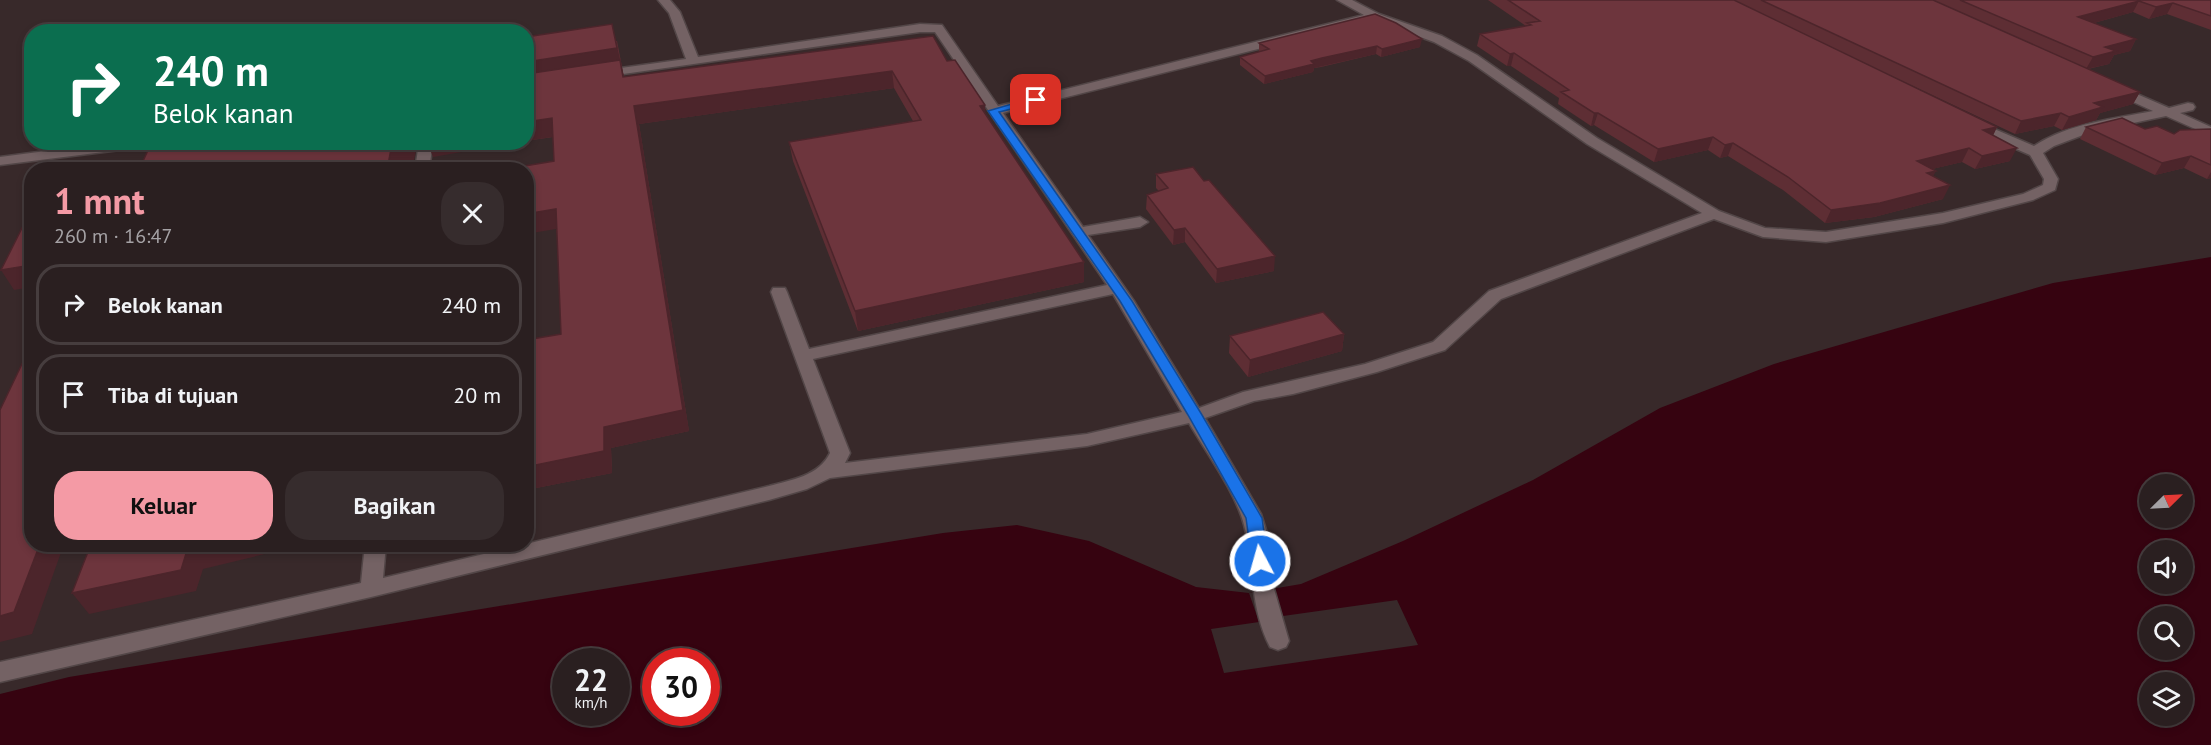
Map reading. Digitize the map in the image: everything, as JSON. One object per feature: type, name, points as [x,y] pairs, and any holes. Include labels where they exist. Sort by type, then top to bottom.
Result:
[{"type":"street","points":[[664,0],[674,12],[693,60]]},
{"type":"street","points":[[1343,0],[1375,16],[1438,39],[1473,58],[1547,107],[1592,141],[1714,214],[1763,232],[1826,237],[1943,218],[2028,197],[2050,187],[2051,179],[2035,152],[1958,117]]},
{"type":"street","points":[[993,111],[1375,16]]},
{"type":"street","points":[[582,78],[693,60],[938,28],[1117,288],[1195,415],[1254,518],[1262,584],[1278,641]]},
{"type":"street","points":[[2105,84],[2211,132]]},
{"type":"street","points":[[2035,152],[2047,142],[2062,137],[2188,107]]},
{"type":"street","points":[[0,161],[88,150]]},
{"type":"street","points":[[827,472],[1087,440],[1195,415],[1227,406],[1250,396],[1293,388],[1371,368],[1439,346],[1495,295],[1512,287],[1714,214]]},
{"type":"street","points":[[1078,232],[1140,222]]},
{"type":"street","points":[[803,356],[1117,288]]},
{"type":"street","points":[[534,550],[769,493],[810,480],[827,472],[836,464],[840,453],[779,292]]},
{"type":"street","points":[[370,589],[375,552]]},
{"type":"street","points":[[0,672],[524,552]]},
{"type":"shaded area","points":[[2211,257],[2211,745],[0,745],[0,694],[69,677],[943,533],[1017,525],[1089,541],[1196,587],[1249,593],[1301,584],[1403,541],[1533,480],[1660,408],[1774,364],[2053,283]]},
{"type":"pier","points":[[1273,590],[1283,616],[1397,600],[1418,645],[1224,673],[1211,629],[1259,622],[1249,593]]},
{"type":"building","points":[[1508,0],[1734,0],[1997,127],[1983,130],[2017,148],[1982,156],[1969,148],[1917,161],[1936,171],[1927,173],[1950,185],[1880,203],[1831,210],[1788,177],[1733,143],[1725,145],[1713,137],[1658,149],[1561,92],[1569,90],[1514,53],[1510,54],[1480,34],[1531,25],[1527,23],[1540,21]]},
{"type":"building","points":[[1761,0],[1933,0],[2140,92],[2094,103],[2103,107],[2069,117],[2061,113],[2021,121]]},
{"type":"building","points":[[1960,0],[2211,0],[2211,16],[2173,3],[2156,7],[2139,1],[2078,17],[2136,39],[2105,47],[2116,51],[2093,57]]},
{"type":"building","points":[[1375,14],[1396,23],[1422,39],[1382,49],[1377,46],[1322,58],[1311,61],[1314,64],[1265,76],[1240,57],[1269,49],[1259,43]]},
{"type":"building","points":[[612,24],[617,48],[534,61],[534,36]]},
{"type":"building","points":[[933,36],[947,61],[955,60],[985,105],[980,106],[1084,262],[855,311],[789,142],[921,120],[892,71],[634,106],[683,410],[604,427],[604,451],[534,465],[534,339],[561,334],[556,209],[534,213],[534,164],[554,161],[552,118],[534,121],[534,73],[620,60],[623,77]]},
{"type":"building","points":[[2122,118],[2145,129],[2157,126],[2174,134],[2180,130],[2211,129],[2211,165],[2191,156],[2162,163],[2086,127]]},
{"type":"building","points":[[148,150],[391,150],[389,162],[143,162]]},
{"type":"building","points":[[1193,167],[1204,181],[1209,180],[1275,256],[1217,269],[1185,228],[1174,230],[1147,195],[1168,188],[1156,174]]},
{"type":"building","points":[[24,224],[24,266],[1,270]]},
{"type":"building","points":[[1323,312],[1344,334],[1250,360],[1230,336]]},
{"type":"building","points":[[24,360],[24,552],[37,552],[14,612],[0,616],[0,410]]},
{"type":"building","points":[[88,552],[186,552],[181,570],[72,593]]},
{"type":"route","points":[[1036,100],[993,111],[1126,301],[1162,364],[1195,415],[1254,518],[1260,561]]}]
